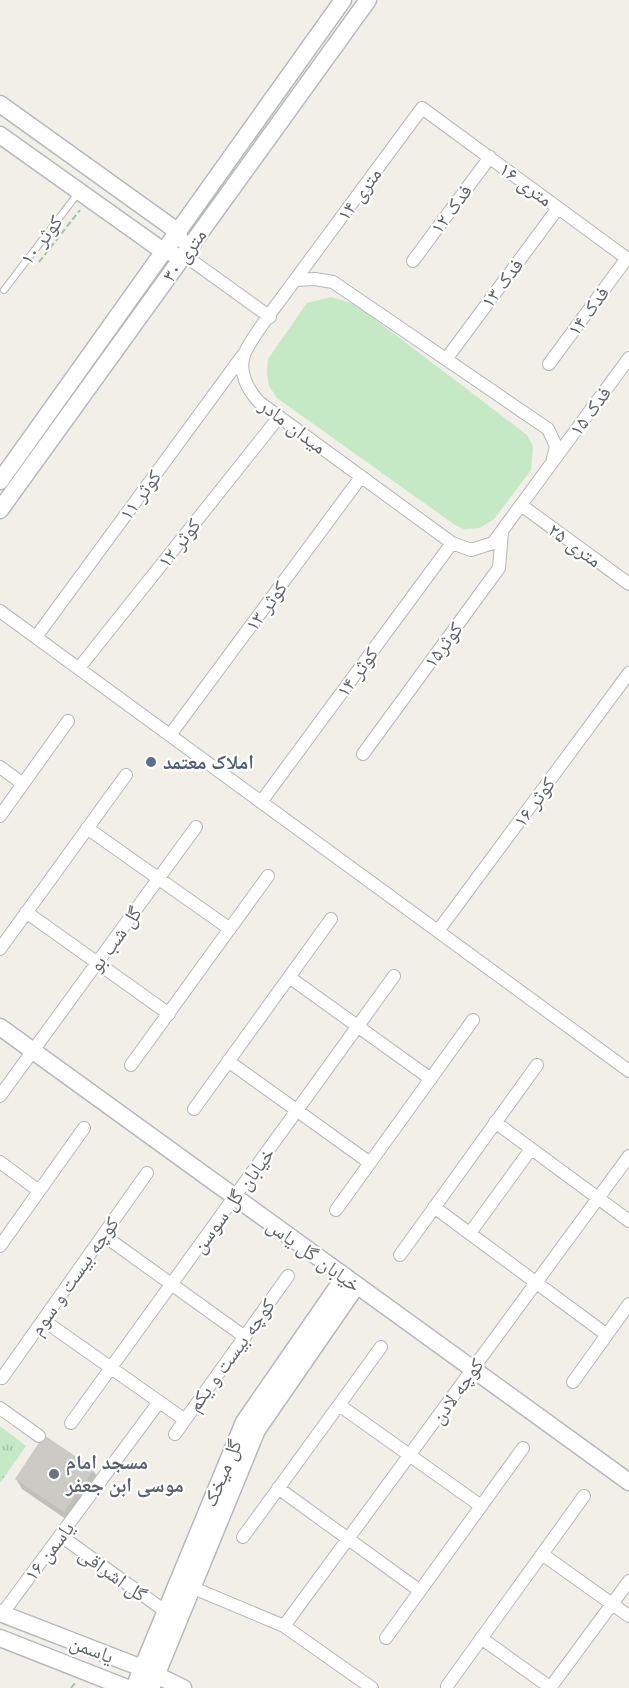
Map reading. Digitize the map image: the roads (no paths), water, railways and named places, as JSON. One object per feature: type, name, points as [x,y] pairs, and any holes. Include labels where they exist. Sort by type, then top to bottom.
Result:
[{"type":"street","name":"۳۰ متری","points":[[0,481],[342,0]]},
{"type":"street","name":"۳۰ متری","points":[[0,510],[368,0]]},
{"type":"street","points":[[0,104],[177,231],[184,255]]},
{"type":"street","name":"۱۶ متری","points":[[422,108],[628,259]]},
{"type":"street","name":"۱۴ متری","points":[[295,280],[422,108]]},
{"type":"street","points":[[0,135],[163,251],[184,255],[270,317]]},
{"type":"street","name":"فدک ۱۲","points":[[413,261],[490,158]]},
{"type":"street","name":"فدک ۱۳","points":[[447,358],[558,208]]},
{"type":"street","name":"فدک ۱۴","points":[[549,364],[628,259]]},
{"type":"street","points":[[244,354],[295,280],[324,279],[342,286],[548,429],[556,446],[552,463]]},
{"type":"street","name":"میدان مادر","points":[[244,354],[244,376],[249,391],[259,402],[452,543],[464,549],[477,549],[493,543],[552,463]]},
{"type":"street","name":"کوثر ۱۱","points":[[36,637],[244,354]]},
{"type":"street","name":"فدک ۱۵","points":[[552,463],[629,358]]},
{"type":"street","name":"کوثر ۱۲","points":[[79,668],[279,417]]},
{"type":"street","name":"کوثر ۱۳","points":[[170,735],[361,477]]},
{"type":"street","name":"۲۵ متری","points":[[521,505],[629,584]]},
{"type":"street","name":"کوثر۱۵","points":[[363,754],[499,568],[502,530]]},
{"type":"street","name":"کوثر ۱۴","points":[[261,802],[452,543]]},
{"type":"street","points":[[0,611],[629,1071]]},
{"type":"street","name":"کوثر ۱۶","points":[[438,931],[629,673]]},
{"type":"street","points":[[0,816],[68,722]]},
{"type":"street","points":[[0,766],[23,784]]},
{"type":"street","points":[[0,949],[126,775]]},
{"type":"street","name":"گل شب بو","points":[[0,1096],[196,827]]},
{"type":"street","points":[[87,828],[230,929]]},
{"type":"street","points":[[131,1065],[268,876]]},
{"type":"street","points":[[26,912],[169,1014]]},
{"type":"street","points":[[194,1109],[331,919]]},
{"type":"street","name":"خیابان گل سوسن","points":[[71,1423],[394,976]]},
{"type":"street","points":[[289,977],[431,1079]]},
{"type":"street","points":[[336,1210],[473,1020]]},
{"type":"street","name":"خیابان گل یاس","points":[[0,1027],[629,1482]]},
{"type":"street","points":[[228,1061],[370,1163]]},
{"type":"street","points":[[400,1255],[537,1065]]},
{"type":"street","points":[[495,1122],[629,1221]]},
{"type":"street","points":[[0,1246],[84,1128]]},
{"type":"street","points":[[470,1233],[531,1149]]},
{"type":"street","name":"کوچه لادن","points":[[284,1626],[629,1156]]},
{"type":"street","points":[[0,1162],[39,1191]]},
{"type":"street","name":"کوچه بیست و سوم","points":[[2,1378],[147,1173]]},
{"type":"street","points":[[434,1207],[607,1335]]},
{"type":"street","points":[[103,1235],[245,1337]]},
{"type":"street","name":"کوچه بیست و یکم","points":[[175,1434],[288,1276]]},
{"type":"street","name":"گل میخک","points":[[134,1688],[150,1677],[244,1422],[351,1281]]},
{"type":"street","points":[[573,1382],[629,1304]]},
{"type":"street","points":[[43,1320],[185,1420]]},
{"type":"street","points":[[243,1537],[381,1347]]},
{"type":"street","name":"یاسمن ۱۶","points":[[1,1613],[159,1402]]},
{"type":"street","points":[[339,1405],[481,1506]]},
{"type":"street","points":[[0,1408],[39,1436]]},
{"type":"street","points":[[386,1638],[523,1448]]},
{"type":"street","points":[[279,1488],[420,1591]]},
{"type":"street","points":[[447,1686],[584,1496]]},
{"type":"street","name":"گل اشراقی","points":[[60,1536],[165,1611]]},
{"type":"street","points":[[542,1554],[629,1616]]},
{"type":"street","points":[[481,1638],[550,1688],[629,1581]]},
{"type":"street","points":[[184,1584],[284,1626],[372,1688]]},
{"type":"street","name":"گل میخک","points":[[150,1677],[165,1611],[184,1584]]},
{"type":"street","name":"یاسمن","points":[[1,1613],[150,1677],[183,1688]]},
{"type":"street","name":"یاسمن","points":[[0,1638],[127,1688]]},
{"type":"lane","name":"کوثر ۱۰","points":[[4,290],[84,195]]},
{"type":"place","name":"املاک معتمد","points":[[151,762]]},
{"type":"place","name":"مسجد امام موسی ابن جعفر","points":[[54,1474]]}]
